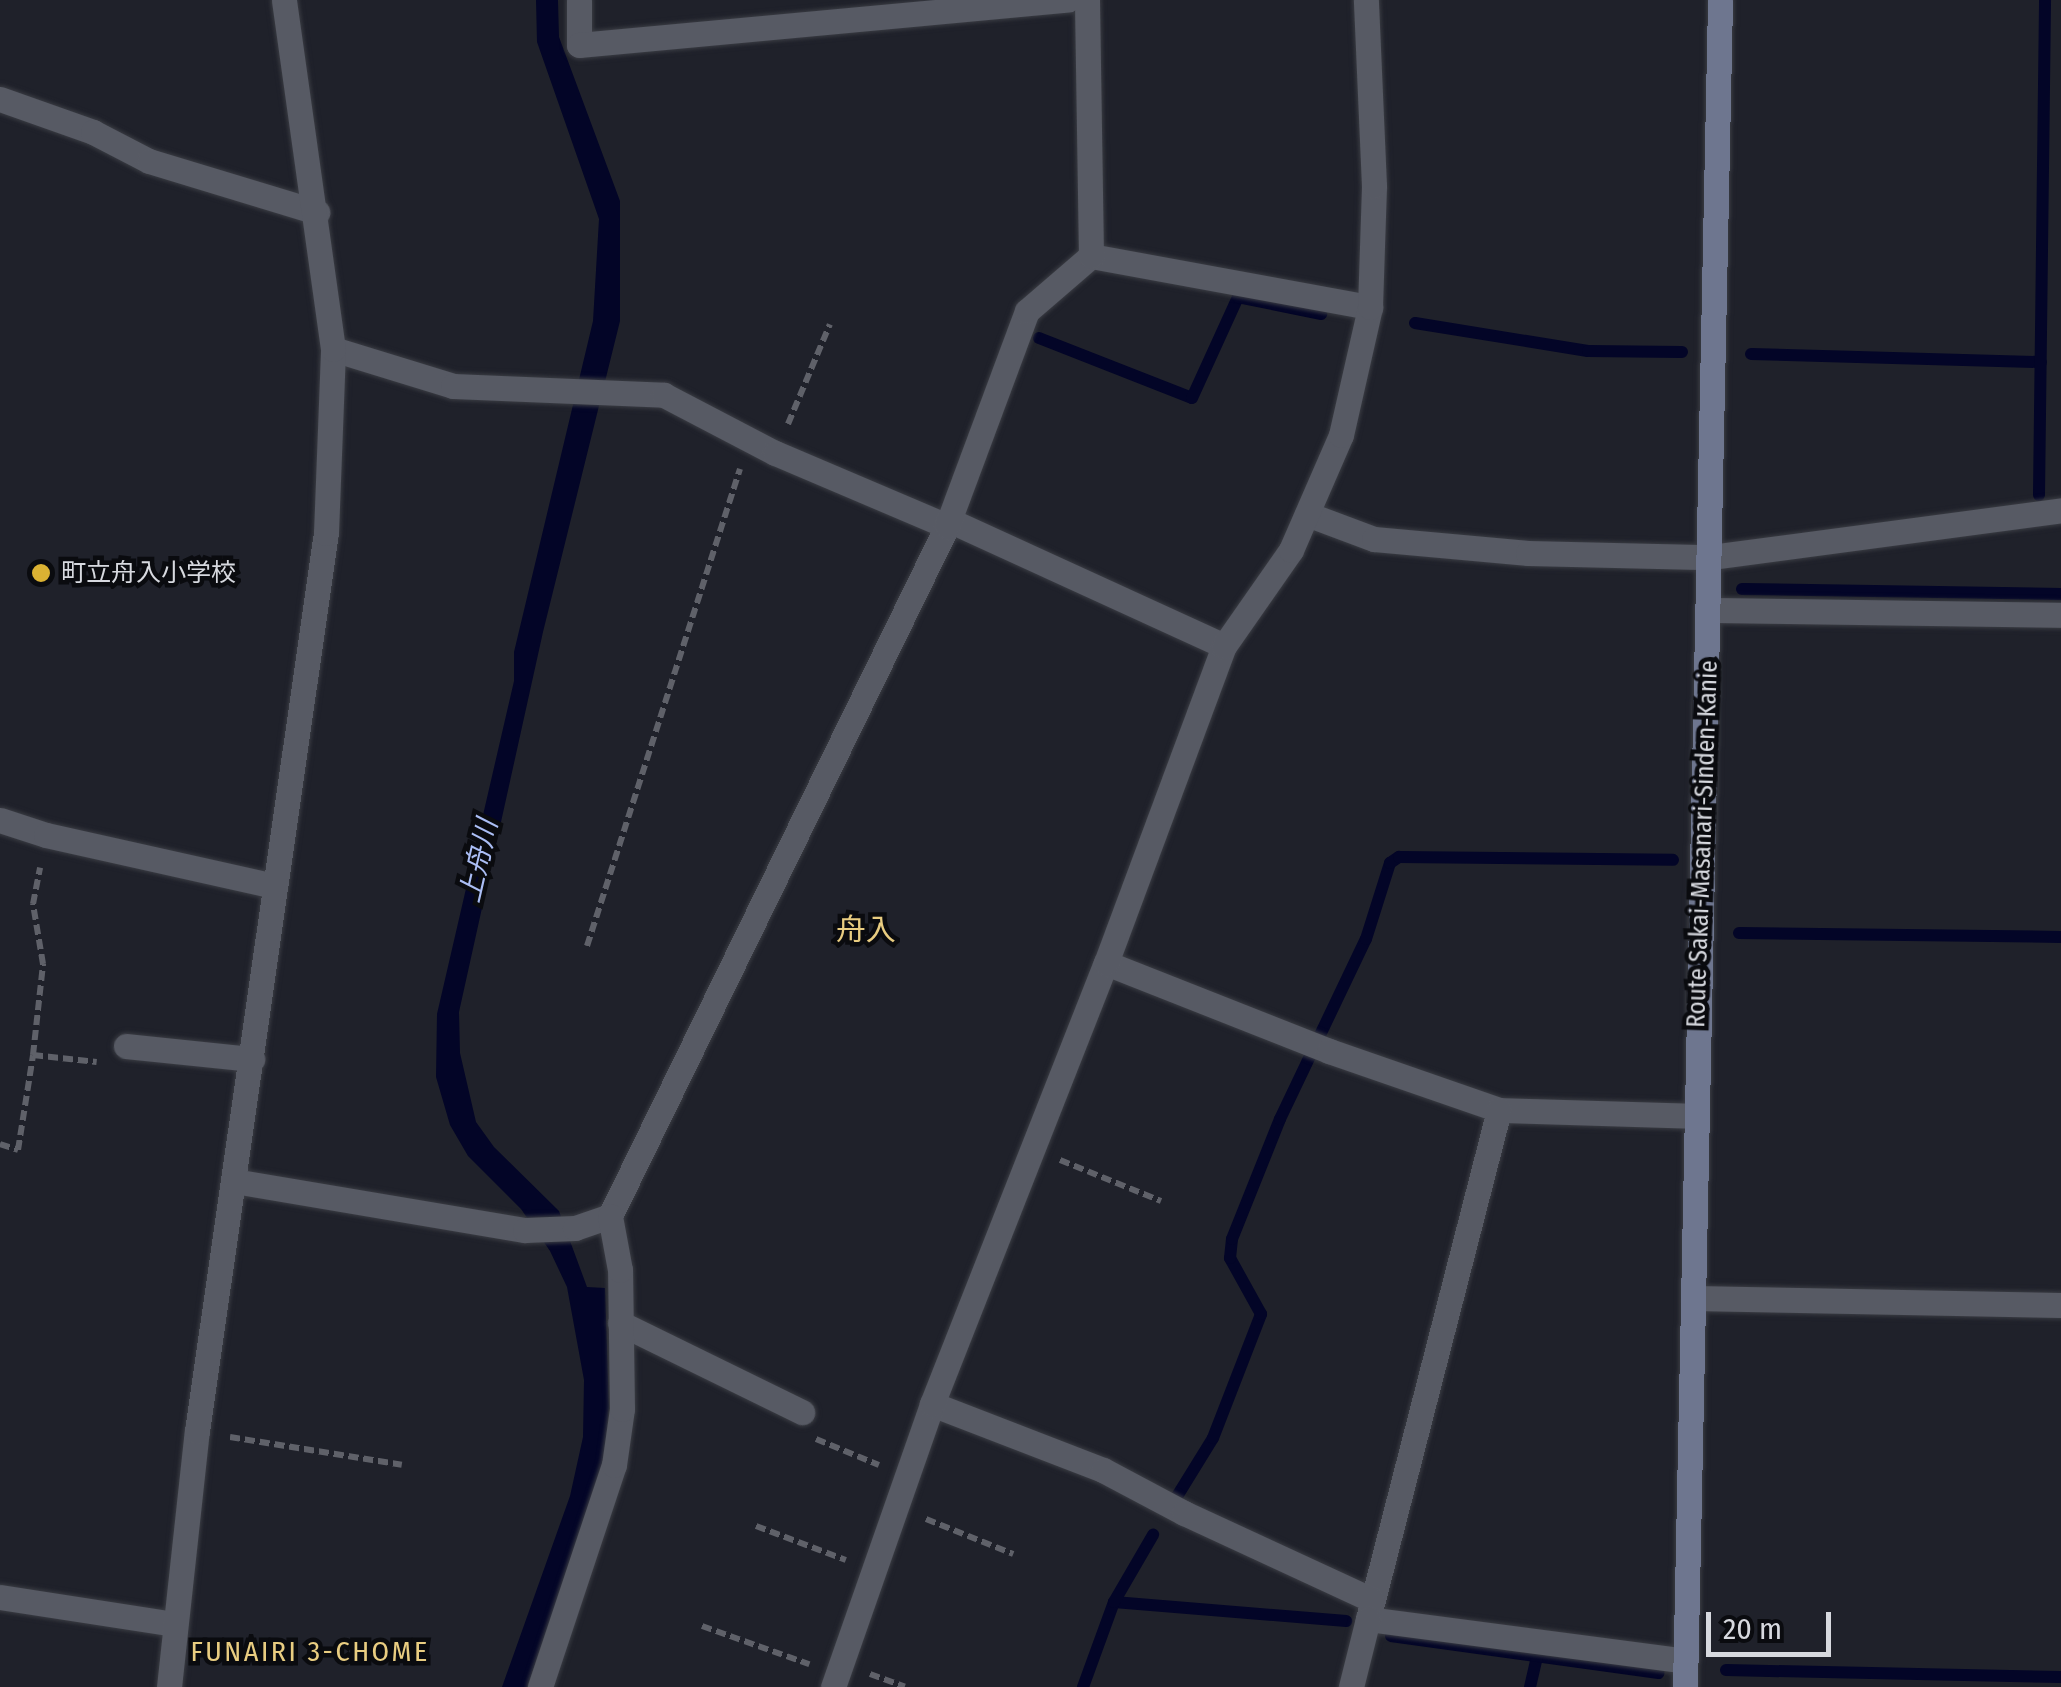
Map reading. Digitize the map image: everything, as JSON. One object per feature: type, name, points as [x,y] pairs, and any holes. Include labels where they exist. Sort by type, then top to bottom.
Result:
[{"type":"main road","name":"Route Sakai-Masanari-Sinden-Kanie","points":[[1685,1687],[1720,0]]},
{"type":"street","points":[[170,1687],[197,1431],[326,533],[333,349],[284,0]]},
{"type":"street","points":[[579,0],[579,45],[1068,0]]},
{"type":"street","points":[[1087,0],[1091,256]]},
{"type":"street","points":[[835,1680],[932,1404],[1106,963],[1224,646],[1291,550],[1341,435],[1370,307],[1374,186],[1366,0]]},
{"type":"street","points":[[0,99],[93,132],[149,161],[316,212]]},
{"type":"street","points":[[1091,256],[1370,307]]},
{"type":"street","points":[[540,1687],[614,1465],[622,1409],[620,1270],[610,1216],[948,523],[1027,311],[1091,256]]},
{"type":"street","points":[[333,349],[454,386],[664,395],[775,453],[948,523],[1224,646]]},
{"type":"street","points":[[1306,514],[1374,539],[1528,553],[1711,556],[2061,510]]},
{"type":"street","points":[[1709,610],[2061,615]]},
{"type":"street","points":[[0,820],[46,835],[274,886]]},
{"type":"street","points":[[1106,963],[1329,1050],[1499,1110],[1696,1116]]},
{"type":"street","points":[[119,1055],[252,1059]]},
{"type":"street","points":[[1351,1687],[1499,1110]]},
{"type":"street","points":[[234,1182],[525,1230],[575,1228],[610,1216]]},
{"type":"street","points":[[1694,1298],[2061,1305]]},
{"type":"street","points":[[620,1323],[805,1424]]},
{"type":"street","points":[[932,1404],[1103,1470],[1370,1610],[1685,1661]]},
{"type":"street","points":[[0,1596],[175,1624]]},
{"type":"path","points":[[775,453],[830,324]]},
{"type":"path","points":[[587,946],[750,440]]},
{"type":"path","points":[[0,1144],[18,1150],[33,1055],[43,964],[33,904],[46,835]]},
{"type":"path","points":[[33,1055],[119,1055]]},
{"type":"path","points":[[1033,1149],[1160,1201]]},
{"type":"path","points":[[805,1424],[905,1476]]},
{"type":"path","points":[[197,1431],[402,1466]]},
{"type":"path","points":[[894,1507],[1013,1554]]},
{"type":"path","points":[[756,1526],[871,1570]]},
{"type":"path","points":[[702,1626],[835,1680]]},
{"type":"water","name":"上舟川","points":[[536,0],[558,0],[559,37],[620,201],[620,321],[543,632],[459,1012],[460,1053],[476,1122],[494,1147],[559,1211],[587,1287],[605,1288],[609,1407],[604,1463],[527,1687],[502,1687],[570,1496],[583,1437],[584,1380],[567,1287],[550,1251],[521,1209],[468,1156],[450,1125],[436,1077],[437,1014],[514,681],[514,652],[593,321],[599,219],[537,42]]},
{"type":"waterway","points":[[2039,495],[2045,0]]},
{"type":"waterway","points":[[1039,338],[1192,398],[1238,297],[1321,314]]},
{"type":"waterway","points":[[1415,323],[1588,351],[1682,352]]},
{"type":"waterway","points":[[1751,354],[2041,362]]},
{"type":"waterway","points":[[1742,589],[2061,594]]},
{"type":"waterway","points":[[1176,1498],[1213,1438],[1261,1314],[1230,1258],[1232,1239],[1280,1119],[1366,939],[1390,863],[1399,857],[1673,860]]},
{"type":"waterway","points":[[1739,933],[2061,937]]},
{"type":"waterway","points":[[1083,1687],[1114,1602],[1153,1535]]},
{"type":"waterway","points":[[1114,1602],[1346,1621]]},
{"type":"waterway","points":[[1391,1636],[1658,1673]]},
{"type":"waterway","points":[[1530,1687],[1537,1656]]},
{"type":"waterway","points":[[1726,1670],[2061,1677]]},
{"type":"place","name":"町立舟入小学校","points":[[41,573]]},
{"type":"district","name":"舟入","points":[[866,930]]},
{"type":"district","name":"FUNAIRI 3-CHOME","points":[[310,1652]]}]
